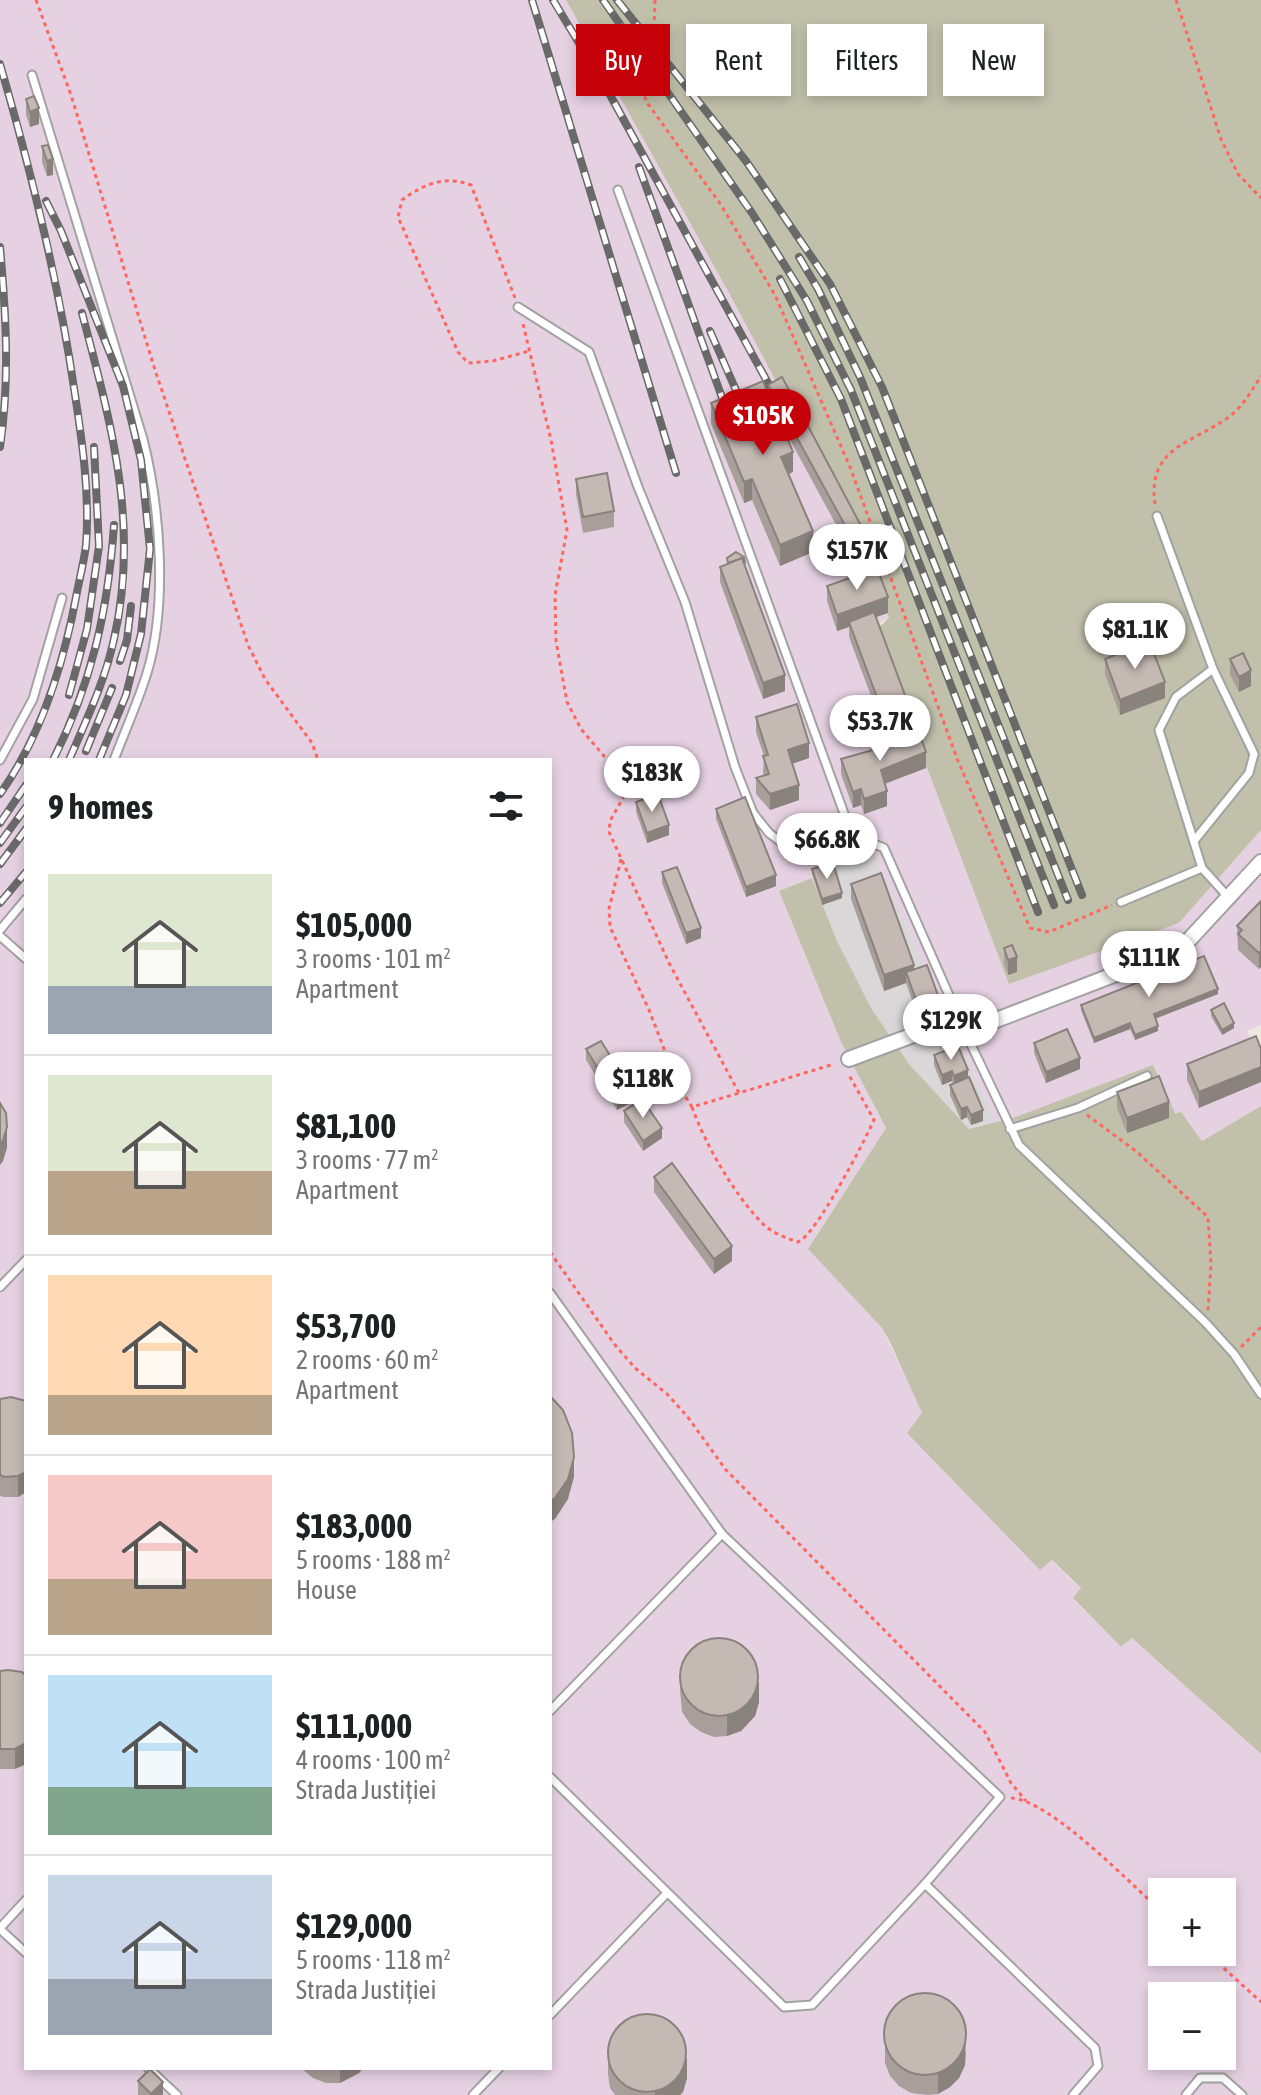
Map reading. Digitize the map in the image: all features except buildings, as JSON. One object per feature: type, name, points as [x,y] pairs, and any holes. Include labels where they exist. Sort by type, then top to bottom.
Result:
[{"type":"street","points":[[846,1060],[962,1025],[1168,954],[1188,941],[1261,862]]},
{"type":"lane","points":[[32,75],[153,477],[159,550],[157,623],[148,671],[115,758]]},
{"type":"lane","points":[[618,190],[854,841]]},
{"type":"lane","points":[[518,307],[589,352],[638,487],[685,602],[735,767],[753,813],[769,833],[794,852],[821,854],[860,838],[884,848],[1019,1145],[1205,1322],[1234,1354],[1261,1394]]},
{"type":"lane","points":[[1157,516],[1213,669],[1254,754],[1249,773],[1194,841]]},
{"type":"lane","points":[[0,760],[33,699],[62,598]]},
{"type":"lane","points":[[1213,669],[1176,697],[1159,730],[1202,868],[1229,898]]},
{"type":"lane","points":[[1121,902],[1202,868]]},
{"type":"lane","points":[[0,930],[24,901]]},
{"type":"lane","points":[[0,936],[24,957]]},
{"type":"lane","points":[[1010,1129],[1078,1108],[1147,1076]]},
{"type":"lane","points":[[0,1287],[24,1266]]},
{"type":"lane","points":[[552,1296],[722,1534],[1000,1797],[925,1884],[812,2005],[784,2007],[552,1779]]},
{"type":"lane","points":[[552,1709],[722,1534]]},
{"type":"lane","points":[[925,1884],[1095,2048],[1098,2066],[1073,2095]]},
{"type":"lane","points":[[552,2013],[667,1893]]},
{"type":"lane","points":[[24,1902],[0,1928],[24,1951]]},
{"type":"lane","points":[[150,2070],[177,2095]]},
{"type":"lane","points":[[473,2095],[497,2070]]},
{"type":"lane","points":[[1186,2095],[1200,2078],[1223,2078],[1242,2095]]},
{"type":"path","points":[[36,0],[71,95],[155,370],[248,645],[265,679],[312,743],[317,758]]},
{"type":"path","points":[[655,0],[654,33],[636,62],[634,73],[648,104],[721,205],[775,295],[850,467],[958,761],[1030,928],[1049,932],[1121,902]]},
{"type":"path","points":[[1176,0],[1221,139],[1238,174],[1261,198]]},
{"type":"path","points":[[529,351],[493,361],[468,363],[458,352],[398,217],[402,200],[421,186],[454,179],[471,185],[518,307],[529,351],[551,440],[567,530],[555,595],[556,641],[567,702],[581,729],[621,776],[623,798],[610,821],[609,832],[669,963],[739,1093]]},
{"type":"path","points":[[1157,516],[1153,489],[1159,464],[1173,451],[1231,415],[1261,376]]},
{"type":"path","points":[[621,859],[609,909],[610,927],[649,1010],[678,1085],[725,1174],[760,1221],[779,1236],[798,1242],[806,1239],[874,1120],[846,1060],[692,1107]]},
{"type":"path","points":[[1078,1108],[1137,1152],[1208,1217],[1210,1302],[1205,1322]]},
{"type":"path","points":[[552,1255],[615,1345],[687,1416],[726,1470],[985,1732],[1011,1783],[1026,1801]]},
{"type":"path","points":[[1234,1354],[1261,1327]]},
{"type":"path","points":[[1000,1797],[1026,1801],[1080,1837],[1148,1899]]},
{"type":"path","points":[[1221,1966],[1261,2002]]},
{"type":"shaded area","points":[[0,0],[566,0],[579,24],[576,24],[576,96],[619,96],[868,554],[889,617],[874,628],[1009,983],[1179,923],[1261,830],[1261,1025],[1247,1031],[1261,1061],[1261,1106],[1202,1141],[1181,1112],[1016,1117],[996,1122],[873,851],[810,868],[812,878],[779,891],[841,1042],[886,1128],[808,1249],[882,1328],[923,1413],[1040,1570],[1051,1560],[1081,1589],[1073,1599],[1121,1647],[1131,1637],[1261,1754],[1261,2095],[0,2095]]},
{"type":"shaded area","points":[[566,0],[1261,0],[1261,830],[1179,923],[1009,984],[874,628],[889,617],[868,554],[619,96],[670,96],[670,24],[579,24]]},
{"type":"shaded area","points":[[873,851],[996,1122],[969,1129],[909,1064],[871,1008],[837,941],[809,869]]},
{"type":"shaded area","points":[[812,878],[837,941],[871,1008],[909,1064],[969,1129],[1016,1117],[1153,1065],[1175,1113],[1181,1112],[1202,1141],[1261,1106],[1261,1754],[1132,1638],[1121,1647],[1073,1598],[1081,1588],[1052,1560],[1040,1570],[907,1433],[922,1413],[890,1342],[882,1328],[808,1249],[886,1128],[841,1042],[779,891]]},
{"type":"railway","points":[[532,0],[676,473]]},
{"type":"railway","points":[[553,0],[609,93],[774,394]]},
{"type":"railway","points":[[603,0],[752,213],[807,301],[851,390],[1054,905]]},
{"type":"railway","points":[[617,0],[746,161],[830,284],[882,387],[1082,895]]},
{"type":"railway","points":[[0,64],[33,185],[60,306],[82,447],[87,525],[72,619],[58,672],[28,748],[0,794]]},
{"type":"railway","points":[[639,167],[724,403]]},
{"type":"railway","points":[[46,201],[123,386],[141,460],[150,549],[141,634],[126,695],[100,758]]},
{"type":"railway","points":[[0,247],[6,347],[0,447]]},
{"type":"railway","points":[[799,257],[818,289],[860,377],[1068,900]]},
{"type":"railway","points":[[780,279],[841,399],[1038,912]]},
{"type":"railway","points":[[70,758],[106,670],[121,597],[124,555],[119,474],[82,313]]},
{"type":"railway","points":[[710,331],[739,397]]},
{"type":"railway","points":[[69,695],[87,629],[99,546],[94,447]]},
{"type":"railway","points":[[54,758],[78,703],[96,646],[114,525]]},
{"type":"railway","points":[[120,661],[127,640],[131,606]]},
{"type":"railway","points":[[86,751],[112,688]]},
{"type":"railway","points":[[0,823],[24,788]]},
{"type":"railway","points":[[0,843],[24,810]]},
{"type":"railway","points":[[0,864],[24,832]]},
{"type":"railway","points":[[0,903],[24,874]]}]
